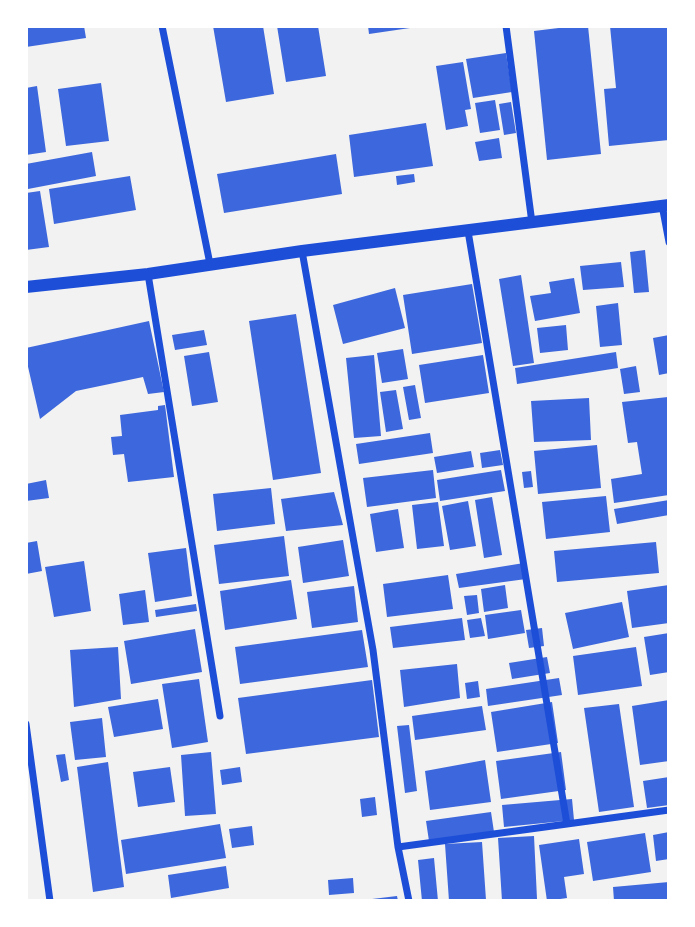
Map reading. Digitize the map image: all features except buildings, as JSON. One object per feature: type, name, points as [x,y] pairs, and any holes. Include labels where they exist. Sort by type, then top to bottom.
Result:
[{"type":"street","points":[[162,26],[210,264]]},
{"type":"street","points":[[506,26],[532,223]]},
{"type":"street","points":[[26,287],[148,274],[302,251],[666,205],[669,242]]},
{"type":"street","points":[[468,231],[566,824]]},
{"type":"street","points":[[302,251],[373,650],[398,847],[409,901]]},
{"type":"street","points":[[148,274],[220,716]]},
{"type":"street","points":[[26,724],[50,901]]},
{"type":"street","points":[[398,847],[669,810]]}]
